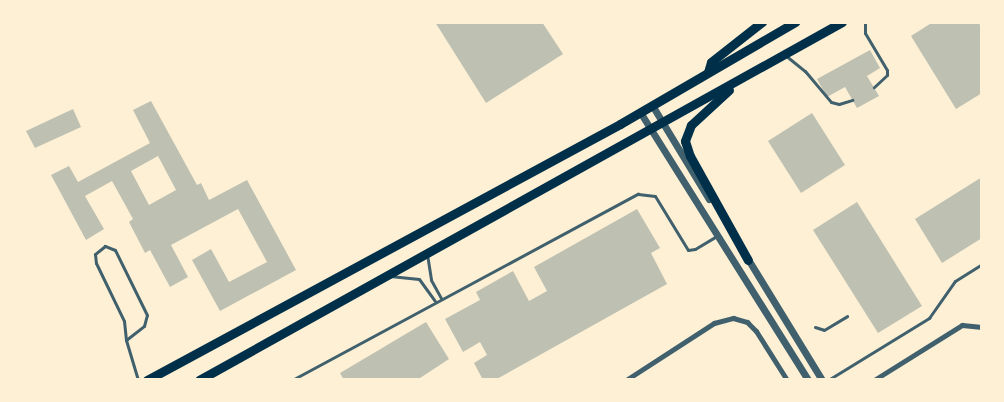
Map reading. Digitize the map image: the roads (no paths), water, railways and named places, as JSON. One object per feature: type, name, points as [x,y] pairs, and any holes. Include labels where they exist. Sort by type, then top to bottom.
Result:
[{"type":"main road","points":[[708,72],[711,62],[762,22]]},
{"type":"main road","points":[[147,380],[640,112],[794,22]]},
{"type":"main road","points":[[199,380],[662,122],[734,84],[842,22]]},
{"type":"main road","points":[[734,84],[691,124],[685,141],[690,156],[748,260]]},
{"type":"street","points":[[652,105],[822,380]]},
{"type":"street","points":[[640,112],[808,380]]},
{"type":"street","points":[[626,380],[714,323],[733,318],[746,322],[756,331],[787,380]]},
{"type":"street","points":[[874,380],[962,325],[982,327]]},
{"type":"lane","points":[[865,22],[865,33],[887,70],[887,76],[874,87]]},
{"type":"lane","points":[[785,55],[805,71],[820,91],[837,104],[852,100]]},
{"type":"lane","points":[[292,380],[435,301],[638,194],[649,193],[659,201],[685,248],[695,249],[718,236]]},
{"type":"lane","points":[[126,340],[144,326],[147,315],[115,250],[109,246],[100,248],[95,258],[124,321],[126,340],[138,380]]},
{"type":"lane","points":[[427,253],[431,280],[441,298]]},
{"type":"lane","points":[[828,380],[929,318],[955,281],[982,264]]},
{"type":"lane","points":[[386,276],[419,279],[435,301]]},
{"type":"lane","points":[[815,327],[824,330],[847,316]]}]
